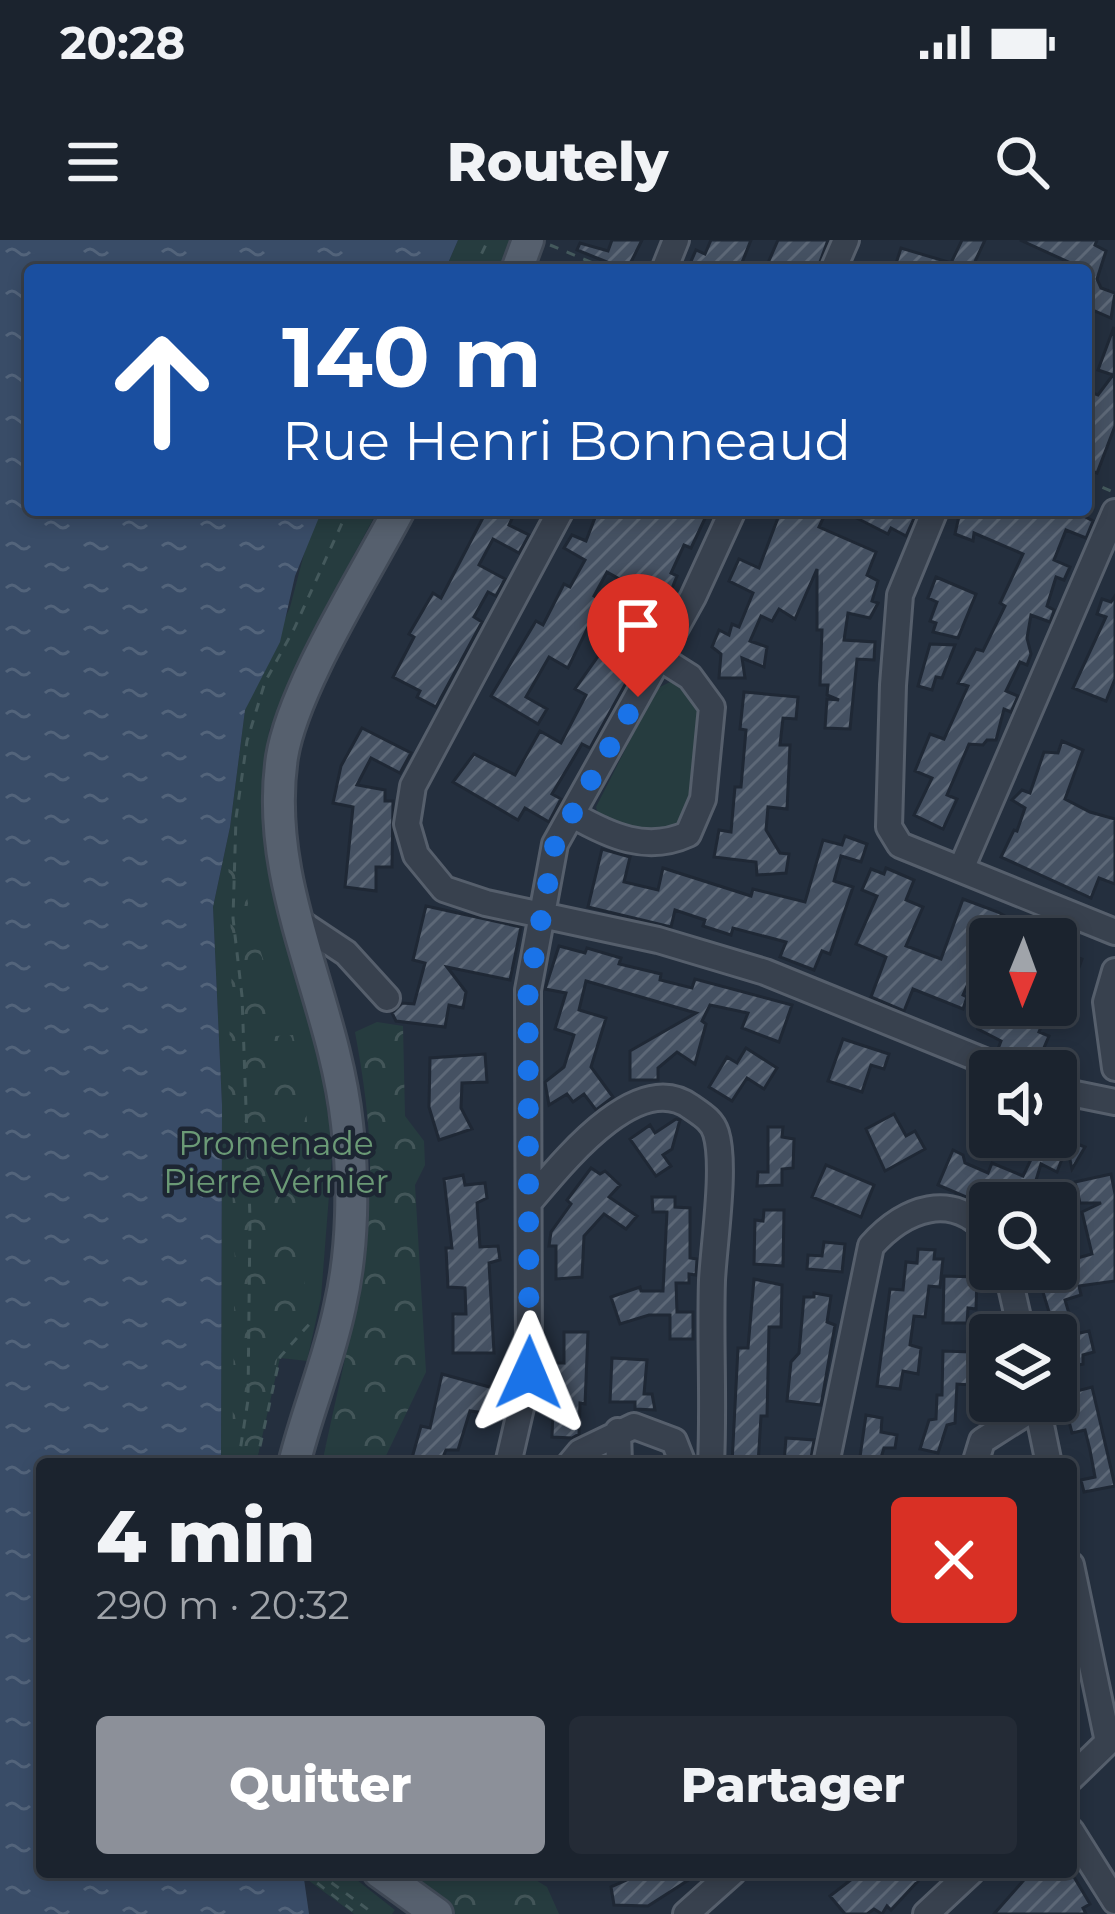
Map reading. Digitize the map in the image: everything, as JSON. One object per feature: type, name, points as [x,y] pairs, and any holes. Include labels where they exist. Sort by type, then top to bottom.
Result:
[{"type":"main road","points":[[297,1458],[341,1304],[350,1178],[348,1125],[334,1048],[295,919],[279,827],[283,753],[312,676],[396,516]]},
{"type":"main road","points":[[370,1878],[412,1914]]},
{"type":"main road","points":[[388,1878],[437,1914]]},
{"type":"street","points":[[961,869],[1115,512]]},
{"type":"street","points":[[558,516],[413,786],[407,824],[416,855],[444,889],[658,940],[765,972],[969,1055]]},
{"type":"street","points":[[514,1458],[529,1373],[528,990],[555,844],[660,658],[730,516]]},
{"type":"street","points":[[932,516],[900,595],[892,685],[889,827],[900,845],[1115,932]]},
{"type":"street","points":[[573,815],[612,837],[665,845],[688,834],[703,799],[712,707],[690,677],[660,658]]},
{"type":"street","points":[[295,919],[346,953],[387,998]]},
{"type":"street","points":[[1115,971],[1106,1002],[1115,1068]]},
{"type":"street","points":[[1077,1094],[1115,1102]]},
{"type":"street","points":[[530,1202],[577,1147],[617,1113],[661,1099],[681,1099],[709,1120],[716,1133],[711,1458]]},
{"type":"street","points":[[529,1135],[577,1147]]},
{"type":"street","points":[[827,1458],[872,1246],[892,1222],[928,1208],[969,1220]]},
{"type":"street","points":[[977,1458],[982,1441],[1009,1422]]},
{"type":"street","points":[[1040,1422],[1048,1458]]},
{"type":"street","points":[[575,1458],[618,1430],[634,1426],[679,1453],[713,1431]]},
{"type":"street","points":[[618,1430],[619,1458]]},
{"type":"street","points":[[1077,1590],[1112,1741],[1077,1773]]},
{"type":"street","points":[[1077,1841],[1115,1901]]},
{"type":"street","points":[[686,1914],[726,1878]]},
{"type":"street","points":[[926,1914],[965,1878]]},
{"type":"path","points":[[539,240],[596,264]]},
{"type":"path","points":[[239,1458],[248,1400],[250,1218],[242,996],[233,918],[236,818],[247,741],[265,682],[344,516]]},
{"type":"path","points":[[257,1458],[280,1357],[326,1305]]},
{"type":"path","points":[[311,1878],[358,1914]]},
{"type":"path","points":[[325,1878],[374,1914]]},
{"type":"green space","points":[[458,240],[511,240],[501,264],[448,264]]},
{"type":"green space","name":"Promenade Pierre Vernier","points":[[319,516],[375,516],[306,644],[269,731],[263,827],[268,873],[320,1066],[333,1145],[321,1298],[307,1361],[280,1358],[257,1458],[221,1458],[222,1105],[213,907],[230,827],[245,710],[290,607],[310,531]]},
{"type":"green space","points":[[672,681],[693,689],[703,723],[697,779],[680,832],[660,837],[601,823],[596,807],[656,689]]},
{"type":"green space","points":[[242,855],[254,929],[278,1000],[271,1015],[275,1036],[293,1035],[310,1172],[310,1218],[298,1224],[295,1238],[306,1250],[303,1327],[278,1355],[257,1458],[232,1458],[235,1262],[228,1077],[232,965],[228,858]]},
{"type":"green space","points":[[377,1022],[403,1026],[405,1116],[424,1141],[425,1165],[415,1185],[426,1372],[385,1458],[323,1458],[352,1323],[368,1215],[368,1124],[355,1032]]},
{"type":"green space","points":[[305,1878],[355,1878],[395,1910],[392,1914],[354,1914]]},
{"type":"green space","points":[[405,1878],[533,1878],[547,1887],[559,1914],[456,1914]]},
{"type":"water","points":[[0,240],[458,240],[448,264],[24,264],[24,516],[320,516],[295,576],[280,642],[245,710],[230,827],[213,907],[222,1105],[221,1458],[36,1458],[36,1878],[303,1878],[309,1914],[0,1914]]},
{"type":"building","points":[[612,240],[642,240],[630,264],[612,264],[577,250],[580,243],[608,251]]},
{"type":"building","points":[[711,240],[751,240],[741,264],[690,264],[696,250],[705,254]]},
{"type":"building","points":[[778,240],[828,240],[819,264],[768,264]]},
{"type":"building","points":[[962,240],[985,240],[974,264],[896,264],[901,248],[951,263]]},
{"type":"building","points":[[1020,240],[1097,240],[1095,245],[1106,251],[1097,279],[1101,288],[1115,293],[1111,318],[1092,310],[1092,264],[1073,264]]},
{"type":"building","points":[[1114,327],[1115,426],[1097,473],[1092,471],[1092,393],[1098,395],[1113,375],[1098,370]]},
{"type":"building","points":[[484,516],[513,516],[509,525],[529,535],[519,553],[493,539],[479,565],[505,579],[496,596],[488,592],[474,617],[482,622],[436,707],[417,697],[420,691],[393,677],[414,637],[409,634],[433,593],[441,598]]},
{"type":"building","points":[[596,516],[706,516],[691,548],[684,545],[671,573],[677,576],[649,625],[656,629],[647,646],[636,638],[616,666],[631,674],[590,748],[582,744],[552,794],[561,799],[549,822],[525,808],[518,820],[453,782],[474,754],[515,775],[540,731],[561,743],[586,695],[575,689],[613,635],[592,619],[568,668],[549,657],[526,697],[547,709],[538,724],[491,696],[536,621],[543,625],[564,584],[570,587],[585,560],[564,548],[572,535],[586,541]],"holes":[[[607,572],[632,586],[623,613],[594,596]]]},
{"type":"building","points":[[779,516],[824,516],[819,527],[876,552],[867,575],[878,581],[872,601],[878,603],[870,618],[848,613],[844,640],[875,642],[874,660],[857,659],[850,729],[825,728],[827,699],[839,700],[827,695],[828,685],[820,685],[817,569],[795,619],[779,609],[772,621],[761,616],[750,641],[767,647],[764,667],[742,658],[745,678],[719,678],[721,654],[712,647],[719,630],[729,635],[732,624],[739,627],[753,593],[729,581],[739,559],[759,568]]},
{"type":"building","points":[[853,516],[915,516],[906,536],[891,528],[888,534]]},
{"type":"building","points":[[959,516],[1084,516],[1093,521],[1086,538],[1066,530],[1054,560],[1070,567],[1064,580],[1056,577],[1047,606],[1054,610],[1050,622],[1031,615],[1027,638],[1031,654],[1027,665],[1020,662],[1006,691],[1018,696],[1011,712],[1004,709],[996,740],[969,744],[947,795],[957,799],[943,829],[914,815],[932,778],[915,771],[930,734],[944,739],[968,686],[958,683],[976,649],[983,651],[1023,554],[974,533],[973,541],[955,534]]},
{"type":"building","points":[[936,577],[976,594],[958,638],[933,632],[936,623],[930,621],[937,602],[928,598]]},
{"type":"building","points":[[1115,596],[1115,679],[1106,701],[1073,688],[1106,617],[1097,614],[1102,599],[1111,602]]},
{"type":"building","points":[[930,644],[955,645],[932,690],[918,686]]},
{"type":"building","points":[[744,692],[798,697],[796,719],[783,718],[780,745],[790,745],[787,809],[768,807],[766,830],[780,853],[789,854],[786,873],[757,875],[756,862],[714,857],[719,830],[731,832],[735,787],[741,787]]},
{"type":"building","points":[[362,728],[411,753],[400,773],[371,758],[357,785],[385,790],[385,801],[393,801],[392,867],[376,867],[376,891],[345,887],[353,807],[333,803],[341,766]]},
{"type":"building","points":[[1062,741],[1083,750],[1065,799],[1115,819],[1115,884],[1099,878],[1091,898],[1001,857],[1025,808],[1012,800],[1022,790],[1030,793],[1044,752],[1058,753]]},
{"type":"building","points":[[845,836],[867,844],[861,862],[841,856],[834,881],[853,887],[830,954],[822,951],[814,970],[780,957],[786,942],[733,928],[731,935],[675,910],[671,927],[588,907],[602,849],[630,857],[624,882],[658,890],[663,868],[751,896],[753,889],[805,902],[823,840],[842,845]]},
{"type":"building","points":[[886,868],[914,880],[906,900],[923,907],[906,946],[941,959],[963,899],[1008,918],[969,918],[969,982],[963,1009],[913,989],[904,1011],[871,997],[886,957],[856,944],[877,896],[862,890],[871,869],[884,874]]},
{"type":"building","points":[[426,906],[521,927],[510,980],[447,967],[466,992],[463,1008],[449,1005],[445,1027],[396,1021],[392,1013],[402,1003],[414,1004],[425,963],[413,960]]},
{"type":"building","points":[[559,946],[621,958],[619,964],[661,974],[660,980],[692,988],[695,979],[792,1005],[779,1042],[742,1028],[748,1013],[710,1005],[702,1021],[706,1024],[695,1064],[677,1052],[658,1068],[658,1080],[630,1080],[630,1051],[696,1013],[586,981],[579,1010],[606,1018],[591,1067],[613,1097],[596,1110],[584,1094],[573,1102],[567,1094],[549,1105],[545,1082],[564,1067],[574,1035],[555,1029],[566,993],[545,989]]},
{"type":"building","points":[[1041,1026],[1039,1032],[1049,1036],[1043,1050],[1000,1050],[1001,1041],[978,1029]]},
{"type":"building","points":[[843,1039],[889,1054],[884,1069],[871,1065],[862,1092],[828,1081]]},
{"type":"building","points":[[746,1048],[777,1068],[764,1089],[747,1078],[732,1101],[709,1087],[727,1057],[737,1063]]},
{"type":"building","points":[[485,1054],[487,1082],[462,1083],[461,1108],[472,1129],[439,1140],[429,1107],[430,1058]]},
{"type":"building","points":[[894,1114],[906,1136],[915,1131],[925,1149],[885,1171],[866,1129]]},
{"type":"building","points":[[680,1120],[672,1149],[663,1155],[671,1166],[656,1176],[630,1139],[650,1125],[655,1133]]},
{"type":"building","points":[[768,1127],[783,1127],[782,1137],[794,1139],[793,1168],[782,1169],[782,1185],[757,1186],[758,1172],[768,1172]]},
{"type":"building","points":[[1077,1144],[1085,1147],[1072,1169],[1070,1158],[1077,1158]]},
{"type":"building","points":[[953,1150],[963,1155],[965,1163],[988,1173],[992,1163],[1023,1176],[1032,1158],[1062,1158],[1057,1172],[1041,1164],[1035,1182],[969,1182],[969,1198],[938,1185]]},
{"type":"building","points":[[826,1165],[874,1185],[861,1217],[812,1197]]},
{"type":"building","points":[[591,1168],[600,1174],[605,1171],[620,1185],[609,1197],[637,1216],[626,1229],[604,1214],[584,1236],[582,1277],[556,1279],[551,1232]]},
{"type":"building","points":[[1111,1174],[1115,1281],[1079,1286],[1081,1295],[1065,1300],[1069,1314],[1050,1314],[1042,1290],[1077,1290],[1077,1258],[1092,1254],[1082,1212],[1101,1203],[1080,1203],[1075,1182]]},
{"type":"building","points":[[463,1175],[465,1185],[485,1183],[487,1198],[477,1203],[480,1247],[498,1246],[500,1260],[489,1263],[494,1353],[453,1353],[453,1314],[466,1314],[465,1288],[448,1287],[446,1248],[452,1248],[444,1179]]},
{"type":"building","points":[[652,1197],[675,1197],[675,1207],[690,1208],[690,1258],[697,1259],[696,1275],[689,1274],[689,1283],[676,1283],[677,1312],[693,1312],[693,1339],[670,1339],[670,1315],[649,1315],[620,1324],[611,1297],[640,1287],[641,1291],[663,1291],[667,1212],[653,1212]]},
{"type":"building","points":[[764,1210],[784,1210],[783,1266],[754,1264],[755,1220],[763,1221]]},
{"type":"building","points":[[824,1242],[845,1244],[842,1272],[807,1269],[808,1255],[822,1256]]},
{"type":"building","points":[[918,1249],[935,1250],[934,1259],[943,1259],[940,1287],[929,1286],[925,1317],[914,1316],[910,1345],[921,1348],[918,1374],[903,1371],[900,1389],[877,1386],[890,1289],[903,1290],[906,1262],[917,1263]]},
{"type":"building","points":[[944,1276],[969,1277],[969,1290],[977,1290],[976,1309],[968,1308],[967,1323],[943,1323]]},
{"type":"building","points":[[754,1279],[782,1285],[781,1327],[769,1327],[767,1416],[761,1416],[758,1458],[732,1458],[738,1348],[748,1348]]},
{"type":"building","points":[[814,1293],[831,1296],[827,1322],[835,1325],[821,1405],[787,1401],[791,1362],[799,1353],[804,1297],[814,1297]]},
{"type":"building","points":[[1089,1331],[1094,1352],[1083,1355],[1083,1364],[1077,1365],[1077,1334]]},
{"type":"building","points":[[564,1332],[588,1332],[585,1404],[580,1403],[579,1434],[572,1438],[552,1437],[554,1383],[546,1383],[546,1363],[564,1363]]},
{"type":"building","points":[[943,1351],[969,1352],[969,1385],[957,1384],[955,1423],[947,1425],[938,1453],[920,1449],[929,1420],[936,1419],[937,1395],[942,1395]]},
{"type":"building","points":[[612,1358],[647,1360],[644,1394],[652,1394],[655,1410],[635,1409],[635,1402],[610,1402]]},
{"type":"building","points":[[442,1374],[493,1388],[493,1414],[470,1411],[458,1450],[446,1450],[443,1458],[412,1458],[421,1426],[430,1428]]},
{"type":"building","points":[[1092,1387],[1115,1486],[1084,1492],[1081,1480],[1095,1477],[1085,1430],[1072,1433],[1069,1422],[1077,1422],[1077,1391]]},
{"type":"building","points":[[866,1415],[882,1418],[881,1432],[897,1435],[895,1448],[884,1448],[881,1458],[860,1458]]},
{"type":"building","points":[[786,1438],[814,1440],[811,1458],[784,1458]]},
{"type":"building","points":[[631,1878],[692,1878],[648,1906],[614,1905],[611,1887]]},
{"type":"building","points":[[853,1878],[918,1881],[882,1914],[874,1909],[867,1914],[845,1914],[830,1896]]},
{"type":"building","points":[[1075,1878],[1090,1904],[1083,1908],[1086,1914],[994,1914],[1024,1880]]},
{"type":"route","points":[[529,1373],[528,990],[555,844],[638,697]]}]
